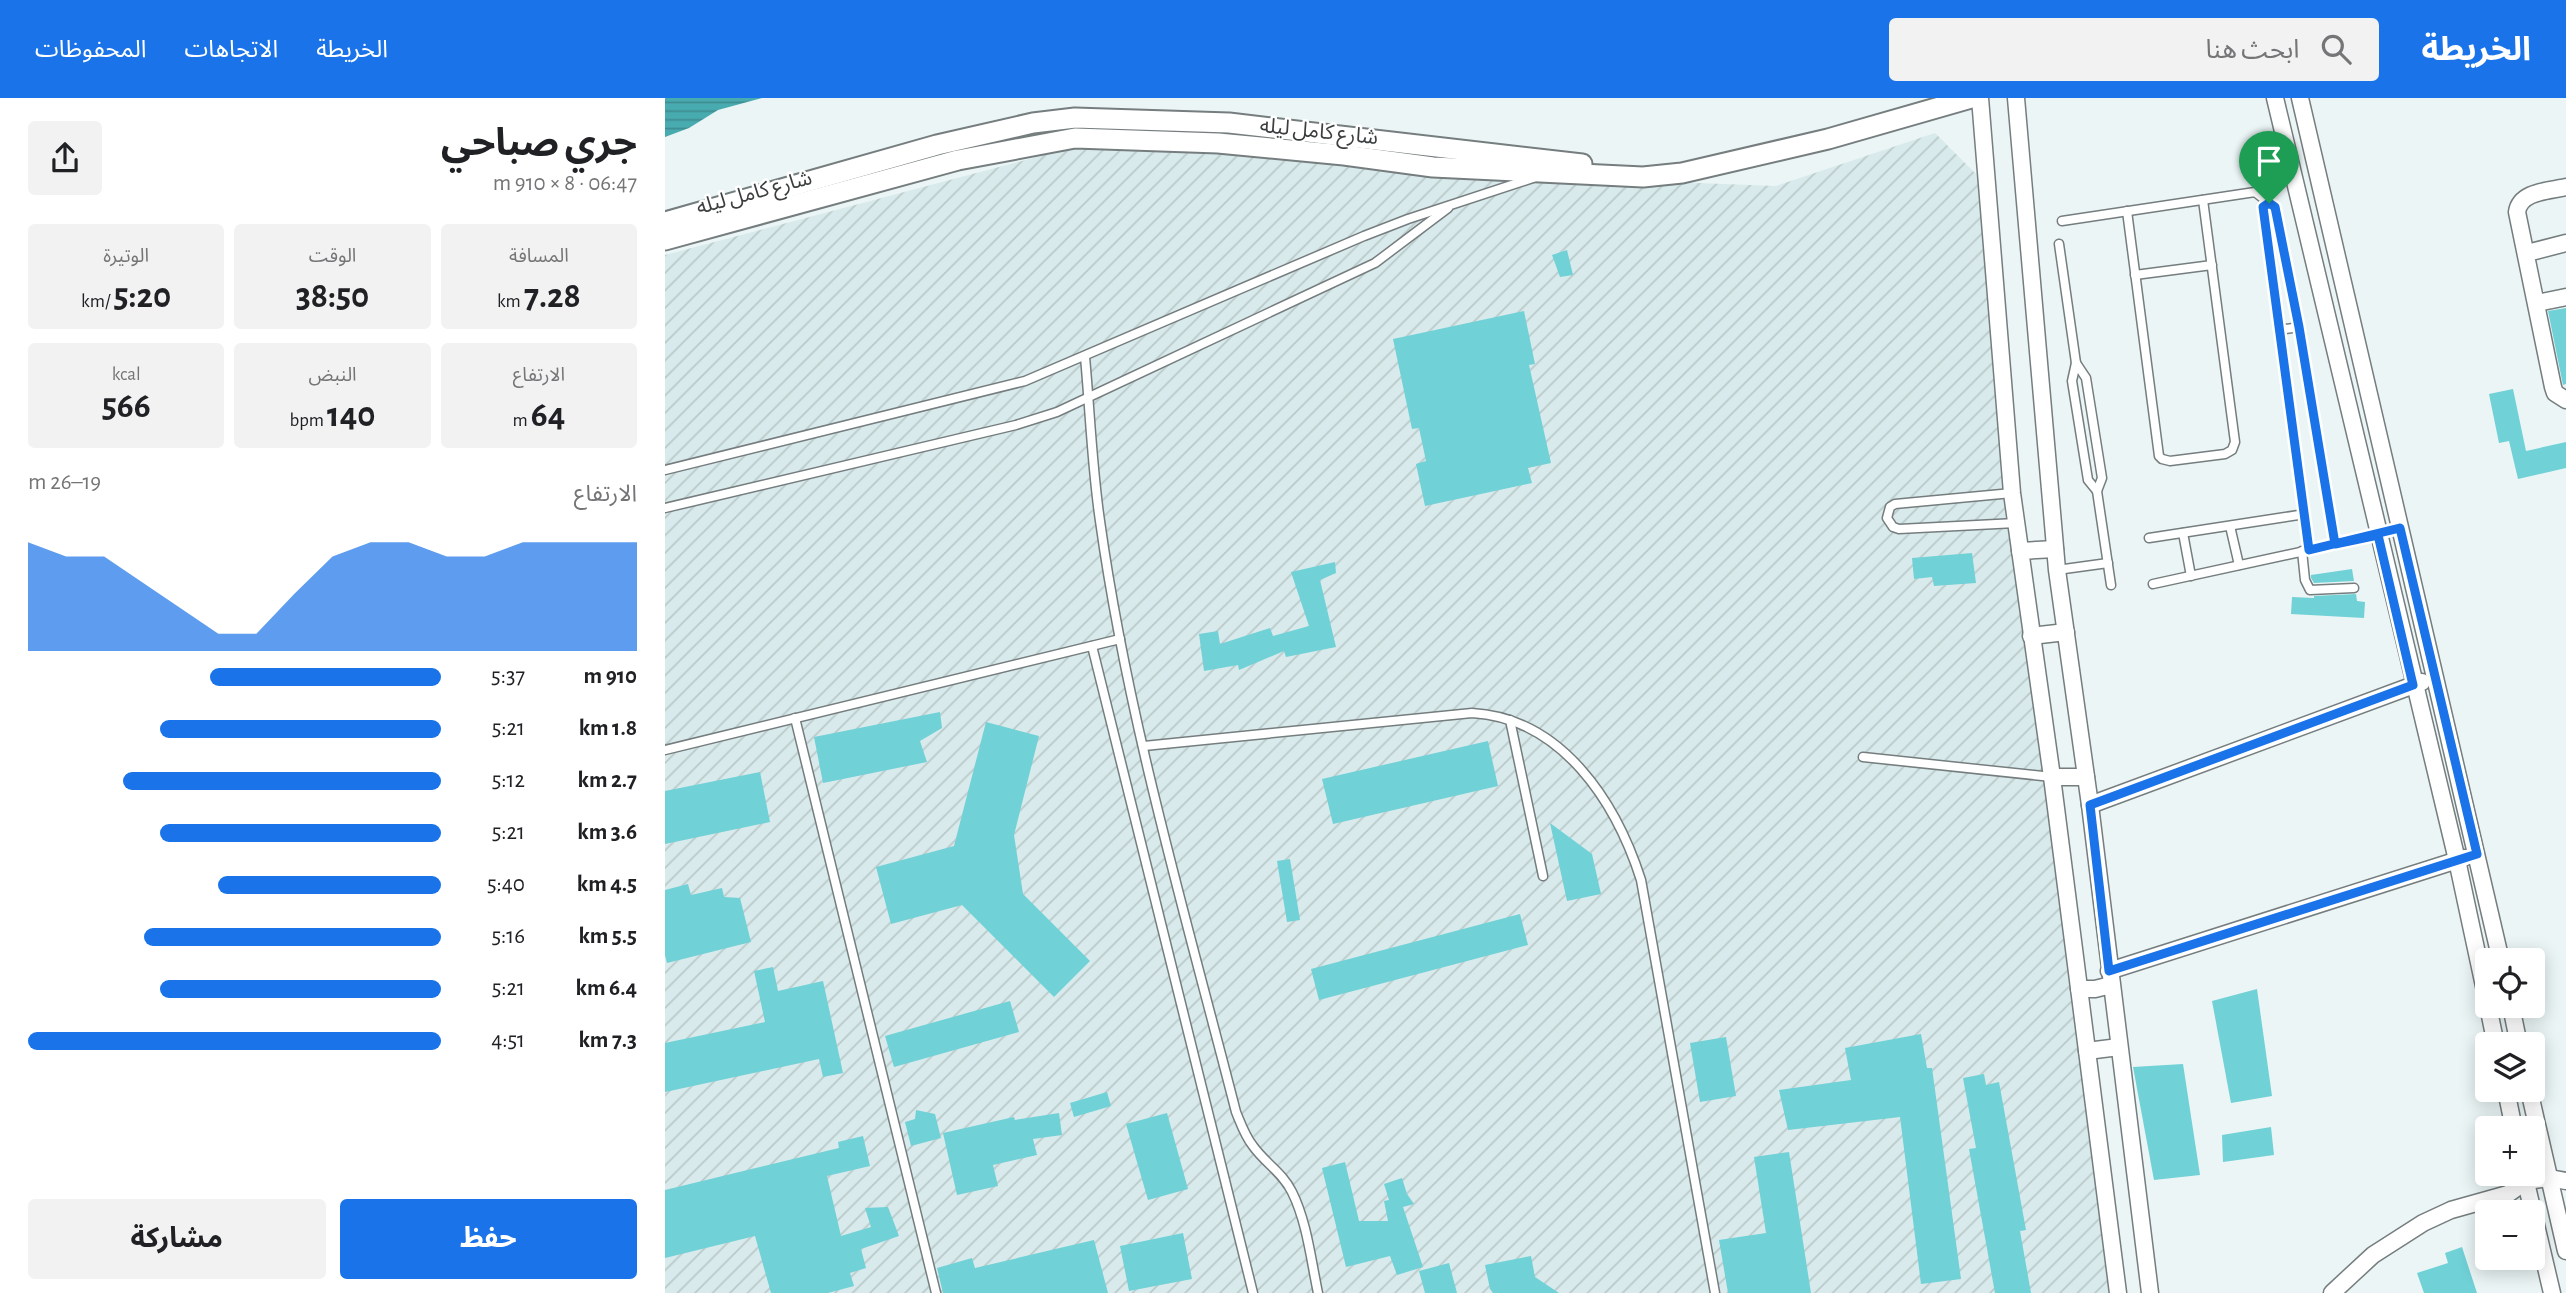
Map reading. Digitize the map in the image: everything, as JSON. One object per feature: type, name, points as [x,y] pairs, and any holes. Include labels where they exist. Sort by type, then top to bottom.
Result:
[{"type":"street","name":"شارع كامل ليله","points":[[665,222],[937,145],[1033,123],[1075,118],[1229,123],[1584,164],[1641,166],[1763,142],[1932,98]]},
{"type":"street","name":"شارع كامل ليله","points":[[665,240],[958,160],[1075,138],[1218,143],[1433,167],[1643,177],[1682,173],[1828,139],[1971,98]]},
{"type":"street","points":[[1980,98],[2012,493],[2052,777],[2118,1293]]},
{"type":"street","points":[[2016,98],[2057,570],[2090,805],[2150,1293]]},
{"type":"street","points":[[2275,98],[2476,948]]},
{"type":"street","points":[[2300,98],[2498,948]]},
{"type":"street","points":[[1546,174],[1584,164]]},
{"type":"street","points":[[2566,187],[2527,196],[2520,202],[2517,212],[2553,387],[2560,399],[2566,400]]},
{"type":"street","points":[[2527,253],[2566,243]]},
{"type":"street","points":[[2537,303],[2566,297]]},
{"type":"street","points":[[2378,535],[2400,528]]},
{"type":"street","points":[[2020,551],[2055,548]]},
{"type":"street","points":[[2031,636],[2066,632]]},
{"type":"street","points":[[2090,805],[2434,677]]},
{"type":"street","points":[[2421,717],[2442,712]]},
{"type":"street","points":[[2052,777],[2086,777]]},
{"type":"street","points":[[2079,989],[2095,989],[2110,973],[2477,854]]},
{"type":"street","points":[[2077,968],[2092,963],[2110,973]]},
{"type":"street","points":[[2087,1051],[2119,1047]]},
{"type":"street","points":[[2532,1102],[2549,1178],[2560,1194],[2566,1251]]},
{"type":"street","points":[[2545,1178],[2566,1181]]},
{"type":"street","points":[[2332,1293],[2373,1255],[2406,1233],[2451,1210],[2508,1194],[2516,1186]]},
{"type":"street","points":[[2527,1186],[2530,1200]]},
{"type":"street","points":[[2508,1194],[2530,1200],[2560,1194]]},
{"type":"street","points":[[2107,1214],[2138,1210]]},
{"type":"street","points":[[2545,1266],[2551,1293]]},
{"type":"lane","points":[[665,470],[1004,387],[1085,357],[1364,236],[1546,174]]},
{"type":"lane","points":[[2062,221],[2255,192],[2275,207],[2299,327],[2335,544]]},
{"type":"lane","points":[[2127,211],[2159,456],[2169,461],[2225,454],[2232,450],[2235,442],[2203,200]]},
{"type":"lane","points":[[2269,203],[2263,207],[2305,514],[2305,580],[2310,590],[2354,588]]},
{"type":"lane","points":[[665,508],[1016,425],[1057,412],[1375,263],[1453,204]]},
{"type":"lane","points":[[2059,244],[2076,363],[2072,381],[2088,480],[2097,491]]},
{"type":"lane","points":[[2135,275],[2212,265]]},
{"type":"lane","points":[[2279,330],[2299,327]]},
{"type":"lane","points":[[1085,357],[1099,519],[1120,639],[1144,746],[1236,1112],[1253,1146],[1280,1174],[1291,1191],[1298,1208],[1318,1293]]},
{"type":"lane","points":[[2076,363],[2085,378],[2102,478],[2097,491],[2111,585]]},
{"type":"lane","points":[[2012,493],[1895,504],[1890,507],[1887,518],[1893,527],[1899,529],[2016,523]]},
{"type":"lane","points":[[2149,538],[2305,514]]},
{"type":"lane","points":[[2230,526],[2239,565]]},
{"type":"lane","points":[[2183,533],[2191,576]]},
{"type":"lane","points":[[2153,584],[2378,535]]},
{"type":"lane","points":[[2057,570],[2108,563]]},
{"type":"lane","points":[[665,750],[1120,639]]},
{"type":"lane","points":[[1091,646],[1253,1293]]},
{"type":"lane","points":[[1144,746],[1472,713],[1510,720],[1545,736],[1571,758],[1602,796],[1632,850],[1648,911],[1715,1293]]},
{"type":"lane","points":[[795,718],[936,1293]]},
{"type":"lane","points":[[1510,720],[1543,876]]},
{"type":"lane","points":[[1863,757],[2052,777]]},
{"type":"shaded area","points":[[1935,133],[1979,177],[1989,235],[2117,1293],[665,1293],[665,255],[1105,139],[1568,178],[1776,186]]},
{"type":"water","points":[[665,98],[762,98],[718,110],[689,128],[665,137]]},
{"type":"building","points":[[1567,250],[1573,275],[1560,277],[1552,255]]},
{"type":"building","points":[[2566,308],[2566,384],[2563,385],[2548,311]]},
{"type":"building","points":[[1524,311],[1535,364],[1529,365],[1551,463],[1528,468],[1532,483],[1425,506],[1416,464],[1426,461],[1419,428],[1412,429],[1393,339]]},
{"type":"building","points":[[2513,389],[2526,451],[2566,442],[2566,468],[2518,479],[2509,441],[2499,443],[2489,394]]},
{"type":"building","points":[[1972,553],[1976,583],[1934,586],[1932,577],[1914,579],[1912,558]]},
{"type":"building","points":[[1335,562],[1336,573],[1320,580],[1336,647],[1286,657],[1284,651],[1239,670],[1238,665],[1204,671],[1199,634],[1218,631],[1220,644],[1270,628],[1273,636],[1309,626],[1291,572]]},
{"type":"building","points":[[2352,569],[2354,581],[2314,583],[2311,578],[2311,575]]},
{"type":"building","points":[[2356,594],[2357,601],[2365,602],[2364,618],[2291,614],[2292,597]]},
{"type":"building","points":[[940,712],[942,728],[920,741],[927,762],[823,783],[814,737]]},
{"type":"building","points":[[986,722],[1039,736],[1014,835],[1023,894],[1090,961],[1054,997],[962,905],[891,924],[876,867],[954,846]]},
{"type":"building","points":[[1488,741],[1498,786],[1333,824],[1322,779]]},
{"type":"building","points":[[760,772],[770,822],[665,844],[665,791]]},
{"type":"building","points":[[1550,823],[1592,854],[1601,894],[1567,901]]},
{"type":"building","points":[[1290,859],[1300,920],[1287,922],[1277,861]]},
{"type":"building","points":[[688,884],[691,895],[722,888],[724,897],[740,898],[751,942],[667,963],[665,890]]},
{"type":"building","points":[[1520,914],[1528,945],[1319,1000],[1311,969]]},
{"type":"building","points":[[773,967],[778,991],[823,981],[843,1073],[823,1077],[819,1059],[665,1092],[665,1043],[765,1022],[754,971]]},
{"type":"building","points":[[2257,989],[2272,1096],[2231,1103],[2212,1001]]},
{"type":"building","points":[[1010,1001],[1019,1032],[894,1067],[885,1036]]},
{"type":"building","points":[[1921,1034],[1927,1068],[1932,1068],[1961,1279],[1921,1284],[1900,1117],[1788,1130],[1779,1090],[1851,1080],[1845,1048]]},
{"type":"building","points":[[1726,1037],[1736,1096],[1700,1102],[1690,1043]]},
{"type":"building","points":[[2183,1064],[2200,1175],[2154,1180],[2133,1067]]},
{"type":"building","points":[[1984,1074],[1986,1085],[1999,1082],[2026,1230],[2020,1231],[2031,1293],[1995,1293],[1969,1149],[1976,1148],[1963,1078]]},
{"type":"building","points":[[1107,1092],[1111,1106],[1074,1117],[1070,1103]]},
{"type":"building","points":[[916,1110],[935,1114],[941,1138],[911,1146],[905,1122],[915,1119]]},
{"type":"building","points":[[1059,1113],[1062,1135],[1033,1139],[1037,1155],[993,1165],[998,1186],[957,1195],[943,1133],[1014,1117],[1015,1120]]},
{"type":"building","points":[[1167,1113],[1188,1189],[1148,1200],[1126,1124]]},
{"type":"building","points":[[2271,1127],[2274,1155],[2223,1162],[2222,1135]]},
{"type":"building","points":[[863,1136],[870,1166],[827,1176],[841,1236],[871,1227],[865,1208],[888,1207],[899,1236],[861,1249],[866,1268],[850,1273],[854,1286],[828,1293],[771,1293],[755,1236],[665,1258],[665,1190],[839,1148],[838,1142]]},
{"type":"building","points":[[1789,1152],[1811,1293],[1728,1293],[1719,1240],[1766,1233],[1754,1157]]},
{"type":"building","points":[[1345,1162],[1359,1221],[1388,1221],[1384,1201],[1389,1200],[1384,1184],[1402,1178],[1407,1194],[1414,1204],[1403,1207],[1423,1267],[1397,1275],[1390,1256],[1346,1267],[1322,1168]]},
{"type":"building","points":[[1183,1233],[1192,1279],[1129,1291],[1120,1246]]},
{"type":"building","points":[[1094,1240],[1108,1293],[943,1293],[937,1268],[972,1258],[975,1268]]},
{"type":"building","points":[[2462,1247],[2477,1293],[2424,1293],[2417,1273],[2448,1263],[2445,1253]]},
{"type":"building","points":[[1531,1256],[1535,1277],[1559,1293],[1493,1293],[1485,1265]]},
{"type":"building","points":[[1449,1263],[1457,1293],[1425,1293],[1419,1271]]},
{"type":"route","points":[[2269,203],[2263,207],[2309,550],[2378,535],[2400,528],[2477,854],[2109,971],[2090,805],[2413,685],[2378,535],[2335,544],[2299,327],[2275,207],[2269,203]]}]
